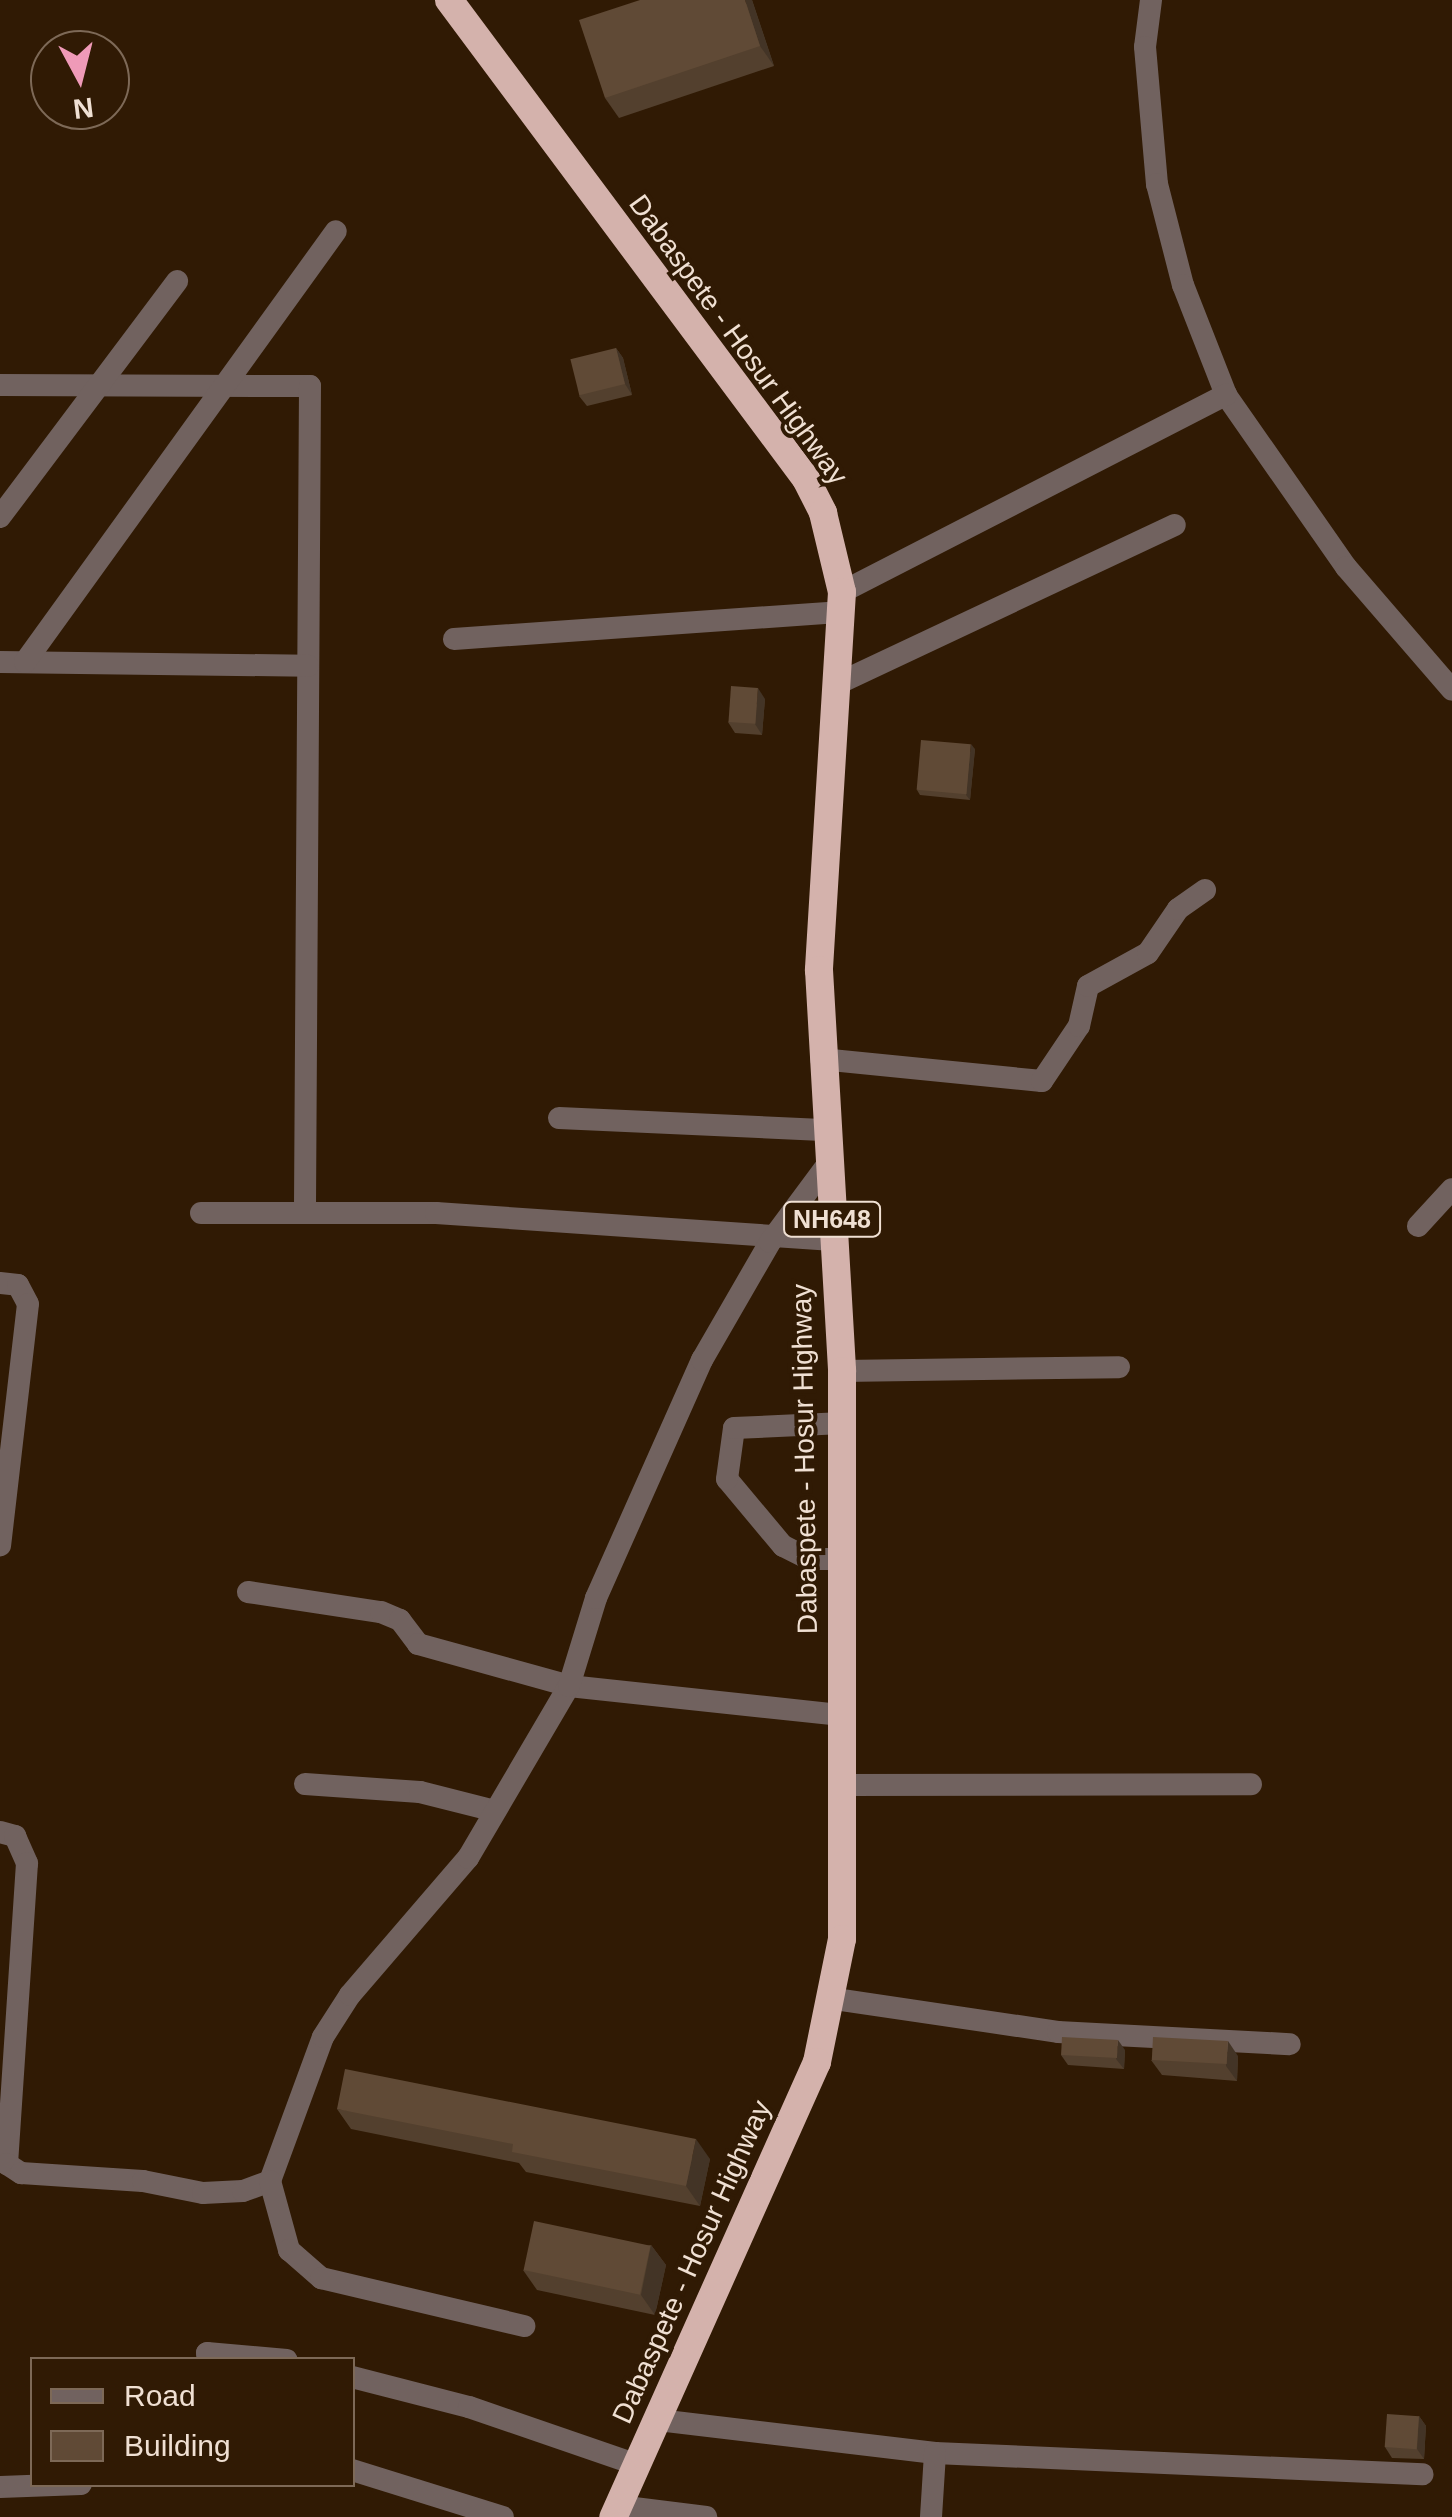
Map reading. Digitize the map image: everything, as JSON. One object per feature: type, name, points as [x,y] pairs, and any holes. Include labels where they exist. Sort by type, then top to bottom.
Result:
[{"type":"highway","name":"Dabaspete - Hosur Highway","points":[[449,0],[806,478],[823,513],[842,602],[820,886],[820,1059],[842,1371],[842,1939],[835,1998],[817,2062],[616,2512]]},
{"type":"street","points":[[1151,0],[1145,47],[1157,184],[1183,285],[1226,394],[1346,567],[1452,690]]},
{"type":"street","points":[[25,662],[336,232]]},
{"type":"street","points":[[0,517],[177,281]]},
{"type":"street","points":[[0,384],[310,386],[305,1213]]},
{"type":"street","points":[[454,639],[842,602],[1226,394]]},
{"type":"street","points":[[838,682],[1175,525]]},
{"type":"street","points":[[0,662],[308,666]]},
{"type":"street","points":[[820,1059],[1042,1081],[1079,1026],[1088,986],[1148,954],[1178,910],[1206,890]]},
{"type":"street","points":[[559,1118],[828,1130]]},
{"type":"street","points":[[524,2326],[321,2278],[289,2250],[270,2180],[323,2037],[350,1995],[468,1858],[570,1686],[596,1598],[702,1360],[770,1242],[828,1164]]},
{"type":"street","points":[[1418,1226],[1452,1188]]},
{"type":"street","points":[[201,1213],[436,1212],[833,1240]]},
{"type":"street","points":[[0,1284],[18,1285],[28,1304],[5,1453],[0,1545]]},
{"type":"street","points":[[842,1371],[1119,1368]]},
{"type":"street","points":[[841,1559],[809,1559],[782,1546],[727,1479],[734,1428],[843,1423]]},
{"type":"street","points":[[248,1592],[381,1612],[400,1620],[418,1644],[570,1686],[841,1716]]},
{"type":"street","points":[[305,1784],[420,1792],[494,1811]]},
{"type":"street","points":[[842,1785],[1251,1784]]},
{"type":"street","points":[[0,1832],[15,1836],[27,1863],[7,2164],[21,2173],[143,2181],[203,2193],[243,2191],[270,2180]]},
{"type":"street","points":[[835,1998],[1058,2032],[1290,2044]]},
{"type":"street","points":[[208,2357],[207,2352],[257,2357]]},
{"type":"street","points":[[355,2378],[469,2407],[637,2465]]},
{"type":"street","points":[[658,2420],[936,2453],[1422,2474]]},
{"type":"street","points":[[931,2517],[936,2453]]},
{"type":"street","points":[[355,2471],[503,2517]]},
{"type":"street","points":[[0,2487],[30,2486]]},
{"type":"street","points":[[616,2512],[706,2517]]},
{"type":"building","points":[[640,0],[745,0],[760,46],[605,98],[579,20]]},
{"type":"building","points":[[616,348],[625,384],[579,395],[570,359]]},
{"type":"building","points":[[731,686],[758,688],[755,724],[728,722]]},
{"type":"building","points":[[921,740],[971,744],[966,794],[917,790]]},
{"type":"building","points":[[1062,2037],[1118,2040],[1117,2058],[1061,2055]]},
{"type":"building","points":[[1153,2037],[1228,2041],[1227,2064],[1152,2060]]},
{"type":"building","points":[[345,2069],[696,2139],[686,2186],[512,2152],[513,2144],[337,2109]]},
{"type":"building","points":[[534,2221],[650,2246],[640,2295],[524,2270]]},
{"type":"building","points":[[1387,2414],[1419,2416],[1417,2449],[1385,2447]]}]
